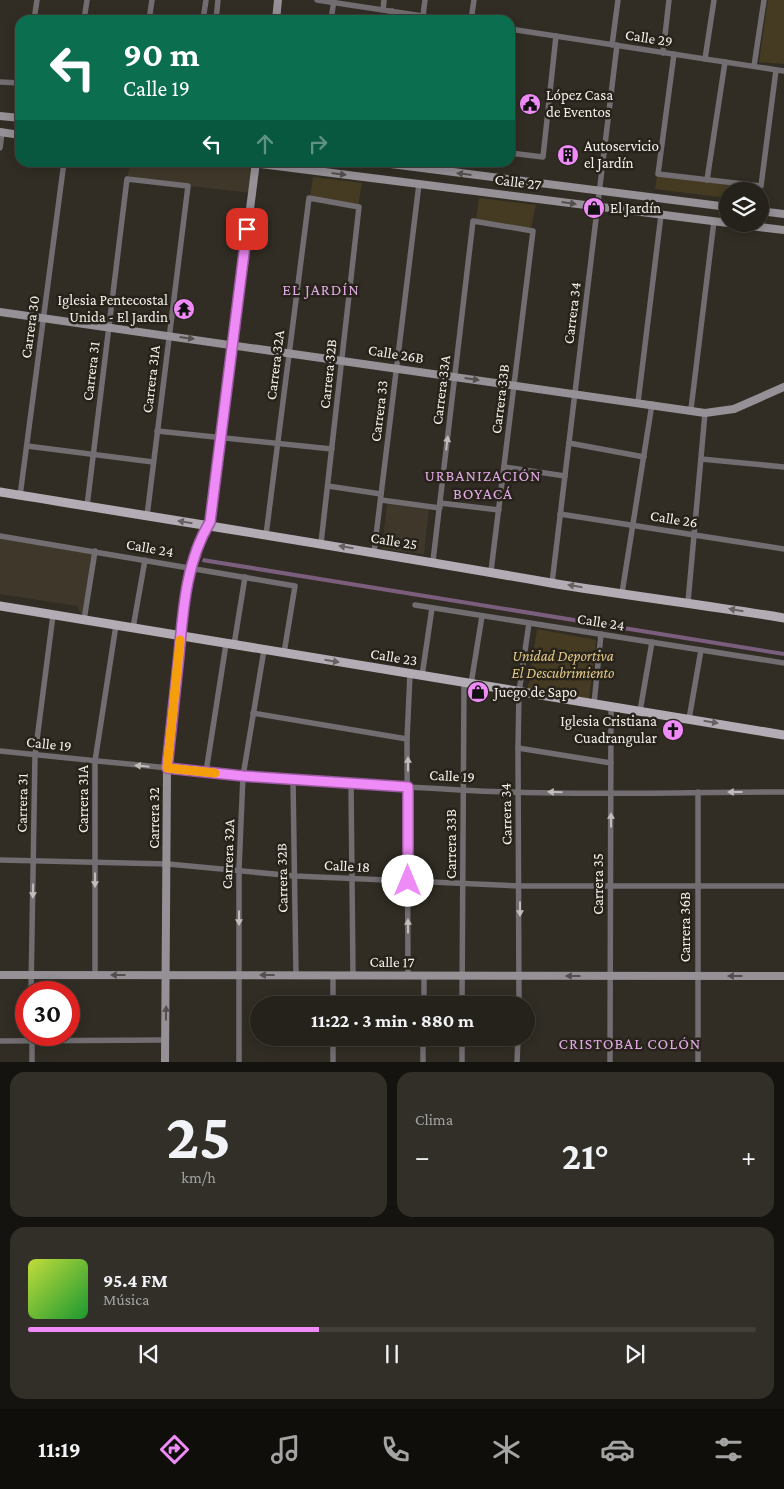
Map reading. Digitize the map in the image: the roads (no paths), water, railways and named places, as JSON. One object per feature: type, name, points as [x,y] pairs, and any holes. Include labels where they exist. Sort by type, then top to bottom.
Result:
[{"type":"main road","name":"Calle 25","points":[[0,492],[434,561],[552,583],[688,602],[784,618]]},
{"type":"main road","name":"Calle 23","points":[[0,606],[784,735]]},
{"type":"street","points":[[35,15],[37,0]]},
{"type":"street","points":[[85,15],[87,0]]},
{"type":"street","points":[[150,15],[152,0]]},
{"type":"street","points":[[204,15],[206,0]]},
{"type":"street","points":[[216,15],[218,0]]},
{"type":"street","points":[[276,15],[278,0]]},
{"type":"street","points":[[317,0],[334,1],[417,15]]},
{"type":"street","points":[[382,10],[384,0]]},
{"type":"street","points":[[423,15],[425,0]]},
{"type":"street","points":[[472,15],[474,0]]},
{"type":"street","name":"Carrera 34","points":[[552,583],[600,191],[618,0]]},
{"type":"street","points":[[663,52],[669,0]]},
{"type":"street","points":[[704,59],[714,0]]},
{"type":"street","points":[[754,66],[764,0]]},
{"type":"street","points":[[332,15],[334,1]]},
{"type":"street","points":[[391,15],[392,11]]},
{"type":"street","name":"Calle 29","points":[[515,30],[784,71]]},
{"type":"street","points":[[515,154],[543,157],[556,36]]},
{"type":"street","points":[[674,54],[658,174],[761,186],[776,70]]},
{"type":"street","points":[[707,180],[724,62]]},
{"type":"street","points":[[0,82],[15,84]]},
{"type":"street","points":[[0,116],[15,118]]},
{"type":"street","points":[[0,148],[1,133],[15,134]]},
{"type":"street","name":"Carrera 30","points":[[20,496],[63,167]]},
{"type":"street","name":"Carrera 32","points":[[165,1062],[168,864],[167,768],[181,636],[192,565],[198,546],[210,522],[255,167]]},
{"type":"street","name":"Calle 27","points":[[287,167],[719,222]]},
{"type":"street","name":"Calle 27","points":[[433,167],[719,206]]},
{"type":"street","name":"Carrera 31","points":[[86,506],[127,179],[188,186]]},
{"type":"street","name":"Carrera 33","points":[[374,552],[419,184]]},
{"type":"street","name":"Carrera 31A","points":[[147,516],[188,186]]},
{"type":"street","name":"Carrera 32B","points":[[309,198],[359,207],[321,543]]},
{"type":"street","name":"Carrera 32A","points":[[266,535],[309,198]]},
{"type":"street","points":[[769,212],[784,214]]},
{"type":"street","points":[[638,402],[661,215]]},
{"type":"street","points":[[691,410],[714,221]]},
{"type":"street","name":"Carrera 33A","points":[[434,561],[473,222],[533,231]]},
{"type":"street","points":[[769,228],[784,230]]},
{"type":"street","name":"Carrera 33B","points":[[491,571],[533,231]]},
{"type":"street","name":"Calle 26B","points":[[0,312],[290,352],[705,413],[734,409],[784,386]]},
{"type":"street","points":[[622,593],[652,404]]},
{"type":"street","points":[[688,602],[705,413]]},
{"type":"street","points":[[157,432],[332,449]]},
{"type":"street","points":[[569,443],[644,457]]},
{"type":"street","points":[[27,446],[154,462]]},
{"type":"street","points":[[701,459],[784,467]]},
{"type":"street","points":[[504,467],[565,476]]},
{"type":"street","points":[[328,486],[381,497],[499,510]]},
{"type":"street","name":"Calle 26","points":[[560,514],[784,549]]},
{"type":"street","name":"Calle 24","points":[[0,536],[146,560],[192,565],[295,586],[284,653]]},
{"type":"street","points":[[84,620],[95,552]]},
{"type":"street","points":[[133,628],[146,560]]},
{"type":"street","points":[[206,772],[230,644],[245,577]]},
{"type":"street","name":"Calle 24","points":[[415,605],[784,663]]},
{"type":"street","points":[[422,676],[432,608]]},
{"type":"street","name":"Carrera 31","points":[[31,981],[35,755],[53,615]]},
{"type":"street","name":"Carrera 33B","points":[[462,996],[463,790],[467,683],[482,616]]},
{"type":"street","name":"Carrera 34","points":[[519,996],[519,692],[528,623]]},
{"type":"street","name":"Carrera 31A","points":[[95,975],[95,761],[116,625]]},
{"type":"street","points":[[594,704],[601,634]]},
{"type":"street","points":[[640,711],[652,642]]},
{"type":"street","name":"Carrera 32A","points":[[238,1062],[239,869],[243,776],[264,650]]},
{"type":"street","points":[[689,719],[701,650]]},
{"type":"street","points":[[408,975],[407,739],[410,674]]},
{"type":"street","name":"Carrera 35","points":[[610,1062],[611,707]]},
{"type":"street","points":[[253,713],[407,739]]},
{"type":"street","points":[[518,748],[611,763]]},
{"type":"street","name":"Calle 19","points":[[0,751],[243,776],[463,790],[611,794],[784,792]]},
{"type":"street","name":"Carrera 32B","points":[[293,780],[296,975]]},
{"type":"street","points":[[351,783],[353,975]]},
{"type":"street","name":"Carrera 36B","points":[[698,792],[698,1062]]},
{"type":"street","name":"Calle 18","points":[[0,860],[168,864],[239,869],[295,876],[520,886],[784,886]]},
{"type":"street","name":"Calle 17","points":[[0,975],[784,976]]},
{"type":"street","points":[[333,975],[333,996]]},
{"type":"street","points":[[424,976],[424,996]]},
{"type":"street","points":[[80,1039],[165,1040]]},
{"type":"street","points":[[0,1041],[15,1040]]},
{"type":"street","points":[[32,1046],[32,1062]]},
{"type":"street","points":[[333,1046],[333,1062]]},
{"type":"street","points":[[424,1046],[424,1062]]},
{"type":"street","points":[[462,1046],[462,1062]]},
{"type":"street","points":[[517,1062],[518,1046]]},
{"type":"place","name":"López Casa de Eventos","points":[[530,104]]},
{"type":"place","name":"Autoservicio el Jardín","points":[[568,155]]},
{"type":"place","name":"El Jardín","points":[[594,208]]},
{"type":"place","name":"Iglesia Pentecostal Unida - El Jardin","points":[[184,309]]},
{"type":"place","name":"Juego de Sapo","points":[[478,692]]},
{"type":"place","name":"Iglesia Cristiana Cuadrangular","points":[[673,730]]},
{"type":"district","name":"EL JARDÍN","points":[[321,289]]},
{"type":"district","name":"URBANIZACIÓN BOYACÁ","points":[[483,484]]},
{"type":"district","name":"CRISTOBAL COLÓN","points":[[630,1043]]},
{"type":"park label","name":"Unidad Deportiva El Descubrimiento","points":[[563,664]]}]
